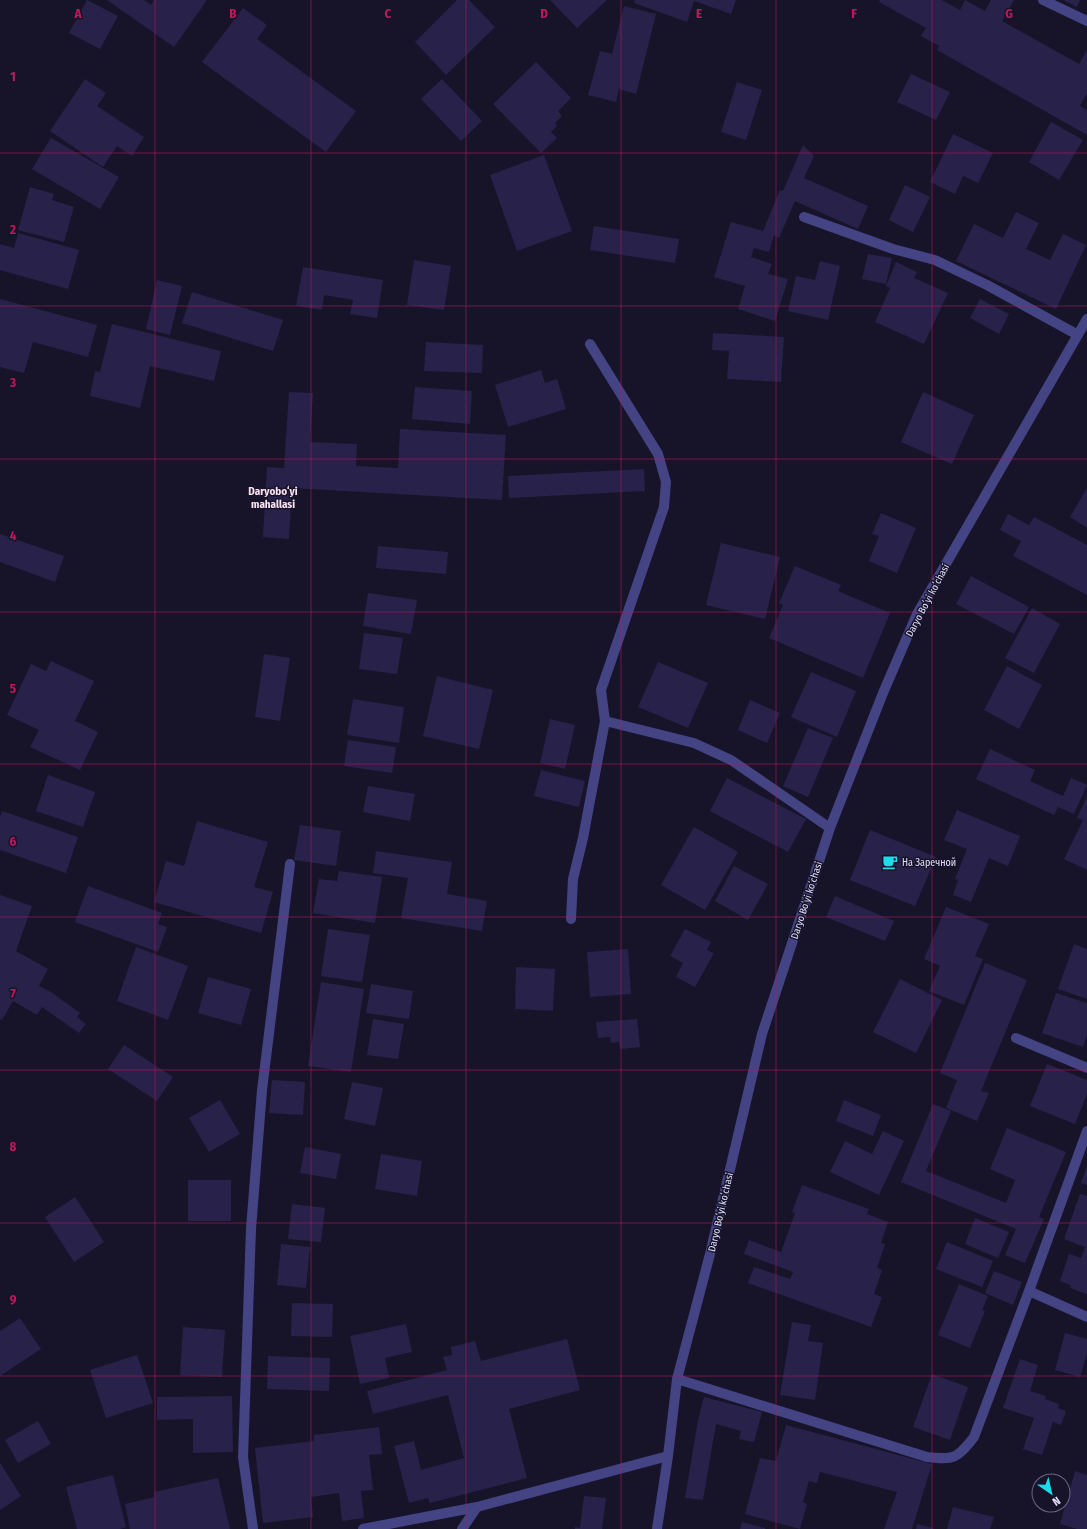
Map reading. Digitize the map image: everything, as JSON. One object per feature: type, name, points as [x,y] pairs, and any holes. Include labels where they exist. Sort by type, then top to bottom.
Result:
[{"type":"street","points":[[1043,0],[1087,21]]},
{"type":"street","points":[[804,217],[893,249],[935,260],[987,285],[1078,335]]},
{"type":"street","name":"Daryo Boʻyi koʻchasi","points":[[657,1529],[668,1456],[677,1379],[710,1254],[762,1034],[830,828],[883,693],[917,614],[1087,319]]},
{"type":"street","points":[[571,919],[573,880],[583,838],[605,721],[601,690],[664,507],[666,482],[658,454],[590,344]]},
{"type":"street","points":[[605,721],[694,743],[731,760],[830,828]]},
{"type":"street","points":[[253,1529],[243,1457],[250,1229],[262,1090],[290,864]]},
{"type":"street","points":[[1016,1038],[1087,1068]]},
{"type":"street","points":[[677,1379],[927,1457],[948,1459],[963,1451],[974,1437],[1087,1131]]},
{"type":"street","points":[[1029,1291],[1087,1317]]},
{"type":"street","points":[[363,1529],[477,1507],[668,1456]]},
{"type":"street","points":[[462,1529],[477,1507]]},
{"type":"building","points":[[87,0],[118,16],[100,49],[69,33]]},
{"type":"building","points":[[107,0],[144,0],[151,5],[154,0],[207,0],[174,47]]},
{"type":"building","points":[[457,0],[469,0],[495,27],[446,75],[415,42]]},
{"type":"building","points":[[550,0],[607,0],[577,28]]},
{"type":"building","points":[[635,0],[736,0],[731,14],[694,1],[687,22],[634,3]]},
{"type":"building","points":[[880,0],[942,0],[960,10],[965,0],[985,11],[991,0],[1014,0],[1002,21],[1079,64],[1087,50],[1087,94],[1080,106],[1087,110],[1087,135],[937,50],[939,46],[921,36],[926,28],[879,2]]},
{"type":"building","points":[[1063,0],[1080,0],[1077,7]]},
{"type":"building","points":[[624,6],[656,14],[636,94],[619,89],[616,102],[588,95],[600,51],[612,54]]},
{"type":"building","points":[[243,8],[267,25],[257,39],[356,111],[326,152],[202,62]]},
{"type":"building","points":[[536,62],[571,98],[558,111],[562,116],[555,123],[557,126],[551,132],[557,138],[541,153],[493,104]]},
{"type":"building","points":[[911,74],[950,92],[936,120],[897,102]]},
{"type":"building","points":[[85,79],[106,93],[97,106],[144,137],[132,156],[117,146],[103,167],[50,131]]},
{"type":"building","points":[[442,79],[482,121],[461,141],[421,99]]},
{"type":"building","points":[[737,82],[762,90],[746,140],[721,132]]},
{"type":"building","points":[[1051,122],[1083,140],[1059,180],[1029,162]]},
{"type":"building","points":[[953,134],[993,153],[978,183],[963,176],[955,194],[930,182]]},
{"type":"building","points":[[51,138],[119,177],[100,209],[32,169]]},
{"type":"building","points":[[803,145],[814,156],[804,178],[868,206],[858,229],[795,201],[779,238],[774,235],[769,252],[754,248],[751,257],[772,264],[768,274],[788,279],[775,321],[738,309],[745,286],[714,277],[731,222],[763,231],[780,190],[783,191]]},
{"type":"building","points":[[544,155],[572,231],[517,251],[490,175]]},
{"type":"building","points":[[905,185],[930,197],[913,232],[889,220]]},
{"type":"building","points":[[30,187],[54,194],[52,200],[74,207],[64,242],[18,230]]},
{"type":"building","points":[[1016,212],[1039,223],[1026,249],[1050,260],[1063,234],[1086,245],[1056,309],[956,261],[974,224],[1003,238]]},
{"type":"building","points":[[594,226],[679,239],[675,263],[590,250]]},
{"type":"building","points":[[18,233],[79,250],[68,289],[0,270],[0,244],[14,248]]},
{"type":"building","points":[[868,254],[892,258],[886,284],[862,279]]},
{"type":"building","points":[[414,260],[451,266],[444,310],[407,305]]},
{"type":"building","points":[[820,261],[840,266],[828,320],[788,311],[796,276],[815,280]]},
{"type":"building","points":[[896,262],[917,272],[914,278],[948,293],[924,344],[875,322],[890,288],[886,286]]},
{"type":"building","points":[[303,267],[383,280],[377,318],[350,314],[353,300],[324,295],[322,310],[296,306]]},
{"type":"building","points":[[157,280],[182,286],[170,335],[146,329]]},
{"type":"building","points":[[192,292],[283,320],[273,351],[182,323]]},
{"type":"building","points":[[0,299],[97,325],[88,357],[33,342],[24,373],[0,367]]},
{"type":"building","points":[[980,299],[1009,314],[999,334],[970,318]]},
{"type":"building","points":[[112,324],[221,351],[214,381],[150,366],[140,408],[90,396],[95,371],[100,372]]},
{"type":"building","points":[[713,333],[784,337],[781,382],[727,379],[729,351],[712,350]]},
{"type":"building","points":[[426,342],[483,345],[482,373],[424,371]]},
{"type":"building","points":[[541,370],[545,383],[557,379],[566,409],[508,427],[495,385]]},
{"type":"building","points":[[415,387],[472,391],[470,424],[412,419]]},
{"type":"building","points":[[289,392],[313,393],[310,442],[357,444],[356,466],[398,468],[400,429],[506,435],[502,500],[292,488],[289,539],[263,537],[267,467],[284,468]]},
{"type":"building","points":[[923,392],[974,415],[952,464],[901,442]]},
{"type":"building","points":[[644,469],[645,491],[509,498],[508,476]]},
{"type":"building","points":[[1087,488],[1087,528],[1070,517]]},
{"type":"building","points":[[881,513],[916,528],[897,573],[869,561],[879,536],[872,534]]},
{"type":"building","points":[[1008,514],[1029,525],[1034,517],[1087,545],[1087,595],[1013,556],[1021,541],[1000,530]]},
{"type":"building","points":[[0,534],[64,556],[55,582],[0,562]]},
{"type":"building","points":[[721,543],[780,557],[765,619],[706,605]]},
{"type":"building","points":[[378,546],[448,552],[446,574],[376,568]]},
{"type":"building","points":[[795,566],[841,585],[838,591],[890,613],[863,678],[769,638],[783,605],[779,603]]},
{"type":"building","points":[[971,576],[1029,607],[1014,634],[956,604]]},
{"type":"building","points":[[368,593],[417,600],[411,634],[363,626]]},
{"type":"building","points":[[1032,608],[1060,624],[1034,673],[1005,658]]},
{"type":"building","points":[[364,633],[403,638],[397,674],[359,669]]},
{"type":"building","points":[[264,654],[290,658],[280,721],[255,717]]},
{"type":"building","points":[[51,661],[94,681],[75,721],[98,732],[80,770],[30,747],[39,730],[7,715],[31,664],[46,671]]},
{"type":"building","points":[[658,662],[708,683],[688,728],[638,707]]},
{"type":"building","points":[[1007,666],[1042,685],[1019,729],[984,710]]},
{"type":"building","points":[[811,672],[856,691],[837,737],[791,717]]},
{"type":"building","points":[[437,676],[493,690],[479,749],[423,736]]},
{"type":"building","points":[[353,699],[404,707],[399,743],[347,735]]},
{"type":"building","points":[[750,700],[780,713],[767,743],[738,730]]},
{"type":"building","points":[[550,719],[575,725],[565,769],[540,763]]},
{"type":"building","points":[[808,728],[833,738],[808,797],[783,786]]},
{"type":"building","points":[[348,740],[396,747],[392,773],[344,766]]},
{"type":"building","points":[[990,749],[1035,770],[1030,781],[1063,796],[1071,778],[1087,785],[1074,814],[1058,807],[1054,815],[976,779]]},
{"type":"building","points":[[541,770],[585,781],[579,807],[534,796]]},
{"type":"building","points":[[48,775],[95,792],[83,827],[36,811]]},
{"type":"building","points":[[727,778],[806,819],[788,852],[710,811]]},
{"type":"building","points":[[368,786],[415,794],[410,821],[363,812]]},
{"type":"building","points":[[1087,796],[1087,870],[1064,859],[1083,820],[1077,818]]},
{"type":"building","points":[[957,810],[1020,836],[1008,866],[989,858],[971,902],[953,895],[958,880],[955,879],[967,849],[944,840]]},
{"type":"building","points":[[2,811],[78,837],[66,873],[0,850],[0,817]]},
{"type":"building","points":[[197,821],[268,842],[254,887],[273,892],[261,933],[154,902],[166,861],[184,866]]},
{"type":"building","points":[[300,825],[341,831],[336,866],[294,860]]},
{"type":"building","points":[[694,827],[738,852],[705,910],[661,885]]},
{"type":"building","points":[[870,830],[936,857],[915,906],[850,880]]},
{"type":"building","points":[[376,851],[452,862],[447,894],[487,901],[482,931],[401,918],[408,878],[373,873]]},
{"type":"building","points":[[734,866],[768,884],[748,920],[715,901]]},
{"type":"building","points":[[339,871],[382,877],[375,923],[313,913],[319,879],[337,881]]},
{"type":"building","points":[[88,886],[162,913],[158,924],[167,927],[158,952],[75,922]]},
{"type":"building","points":[[0,895],[32,906],[16,951],[48,969],[39,986],[51,992],[80,1013],[77,1017],[86,1024],[79,1033],[42,1007],[37,1015],[13,1001],[2,1020],[0,1019]]},
{"type":"building","points":[[835,896],[894,921],[885,941],[826,917]]},
{"type":"building","points":[[946,907],[989,924],[975,956],[983,959],[964,1005],[929,991],[940,966],[924,959]]},
{"type":"building","points":[[328,929],[370,935],[362,982],[321,976]]},
{"type":"building","points":[[685,929],[711,942],[707,950],[714,953],[695,987],[676,977],[683,963],[670,956]]},
{"type":"building","points":[[1074,944],[1087,949],[1087,999],[1058,989]]},
{"type":"building","points":[[136,947],[188,966],[168,1020],[117,1001]]},
{"type":"building","points":[[628,949],[631,994],[590,997],[587,952]]},
{"type":"building","points":[[985,963],[1027,980],[981,1091],[989,1093],[977,1121],[946,1108],[957,1080],[940,1073]]},
{"type":"building","points":[[516,967],[555,969],[553,1011],[515,1009]]},
{"type":"building","points":[[208,977],[251,989],[241,1025],[198,1013]]},
{"type":"building","points":[[900,979],[942,1000],[916,1053],[873,1032]]},
{"type":"building","points":[[321,982],[364,989],[351,1072],[308,1066]]},
{"type":"building","points":[[371,984],[413,991],[409,1019],[366,1013]]},
{"type":"building","points":[[1056,993],[1087,1003],[1087,1035],[1083,1047],[1042,1033]]},
{"type":"building","points":[[373,1019],[404,1024],[398,1059],[367,1055]]},
{"type":"building","points":[[637,1019],[640,1047],[620,1049],[619,1042],[611,1043],[610,1037],[598,1038],[596,1022]]},
{"type":"building","points":[[124,1045],[173,1077],[157,1101],[108,1069]]},
{"type":"building","points":[[1047,1064],[1087,1080],[1087,1094],[1075,1124],[1030,1106]]},
{"type":"building","points":[[272,1080],[305,1082],[303,1115],[269,1113]]},
{"type":"building","points":[[352,1082],[383,1088],[375,1126],[344,1119]]},
{"type":"building","points":[[220,1100],[240,1134],[209,1152],[189,1118]]},
{"type":"building","points":[[844,1100],[881,1115],[873,1136],[836,1121]]},
{"type":"building","points":[[933,1104],[951,1111],[926,1171],[1006,1203],[1015,1180],[990,1169],[1007,1128],[1066,1152],[1039,1217],[1044,1219],[1025,1263],[1005,1255],[1016,1229],[901,1182]]},
{"type":"building","points":[[883,1131],[904,1141],[879,1195],[830,1172],[845,1141],[872,1154]]},
{"type":"building","points":[[305,1147],[341,1154],[336,1179],[300,1173]]},
{"type":"building","points":[[381,1154],[422,1161],[417,1196],[375,1189]]},
{"type":"building","points":[[1087,1166],[1087,1185],[1081,1183]]},
{"type":"building","points":[[188,1180],[231,1180],[231,1221],[188,1221]]},
{"type":"building","points":[[802,1185],[869,1209],[867,1214],[888,1222],[881,1243],[885,1244],[877,1268],[882,1270],[874,1294],[882,1297],[871,1327],[748,1283],[754,1267],[790,1279],[793,1272],[744,1254],[749,1240],[781,1252],[795,1213],[792,1212]]},
{"type":"building","points":[[1080,1194],[1087,1196],[1087,1294],[1070,1288],[1071,1285],[1060,1281],[1069,1254],[1081,1258],[1085,1247],[1064,1239]]},
{"type":"building","points":[[75,1197],[104,1242],[74,1262],[45,1217]]},
{"type":"building","points":[[292,1204],[325,1208],[321,1242],[288,1239]]},
{"type":"building","points":[[975,1218],[1009,1232],[998,1258],[965,1244]]},
{"type":"building","points":[[947,1242],[993,1261],[982,1287],[936,1269]]},
{"type":"building","points":[[281,1244],[310,1247],[306,1288],[277,1285]]},
{"type":"building","points":[[994,1271],[1022,1282],[1013,1305],[985,1293]]},
{"type":"building","points":[[959,1284],[988,1296],[982,1310],[985,1311],[970,1348],[938,1335]]},
{"type":"building","points":[[292,1303],[333,1304],[332,1337],[291,1336]]},
{"type":"building","points":[[20,1318],[41,1349],[0,1376],[0,1331]]},
{"type":"building","points":[[792,1322],[811,1325],[808,1341],[823,1343],[815,1400],[780,1395]]},
{"type":"building","points":[[406,1324],[412,1352],[385,1358],[389,1378],[360,1384],[350,1336]]},
{"type":"building","points":[[183,1327],[225,1330],[222,1377],[180,1375]]},
{"type":"building","points":[[1065,1333],[1087,1339],[1087,1354],[1080,1377],[1055,1370]]},
{"type":"building","points":[[567,1339],[580,1390],[509,1409],[527,1478],[430,1503],[428,1498],[409,1503],[394,1446],[414,1441],[421,1470],[464,1458],[448,1395],[373,1414],[367,1391],[447,1370],[443,1357],[452,1355],[451,1347],[475,1341],[481,1361]]},
{"type":"building","points":[[137,1355],[153,1403],[106,1418],[90,1370]]},
{"type":"building","points":[[268,1356],[330,1358],[329,1391],[267,1389]]},
{"type":"building","points":[[1020,1359],[1038,1365],[1030,1391],[1046,1396],[1045,1399],[1059,1404],[1058,1408],[1066,1411],[1061,1425],[1053,1422],[1042,1455],[1023,1449],[1034,1418],[1003,1408]]},
{"type":"building","points":[[932,1374],[968,1387],[950,1440],[913,1427]]},
{"type":"building","points":[[232,1396],[233,1452],[193,1453],[193,1419],[157,1420],[157,1397]]},
{"type":"building","points":[[704,1397],[762,1412],[754,1442],[739,1439],[741,1431],[716,1424],[703,1500],[685,1498],[698,1420]]},
{"type":"building","points":[[38,1421],[51,1444],[18,1463],[5,1440]]},
{"type":"building","points":[[786,1425],[932,1464],[912,1529],[884,1529],[897,1492],[820,1472],[817,1483],[809,1481],[803,1502],[807,1504],[800,1529],[745,1514],[760,1458],[776,1461]]},
{"type":"building","points":[[379,1427],[382,1454],[369,1455],[373,1490],[361,1491],[364,1518],[342,1521],[339,1493],[311,1497],[313,1517],[263,1523],[255,1448],[314,1441],[314,1435]]},
{"type":"building","points":[[0,1463],[21,1496],[0,1510]]},
{"type":"building","points":[[1075,1471],[1087,1475],[1087,1529],[1077,1529],[1060,1524],[1063,1513],[1071,1513],[1071,1485]]},
{"type":"building","points":[[113,1475],[126,1527],[120,1529],[77,1529],[66,1487]]},
{"type":"building","points":[[218,1478],[230,1529],[130,1529],[125,1504],[155,1497],[154,1492]]},
{"type":"building","points":[[584,1496],[606,1498],[602,1529],[575,1529],[575,1527],[580,1528]]},
{"type":"building","points":[[953,1507],[994,1517],[990,1529],[947,1529]]},
{"type":"building","points":[[742,1522],[765,1528],[765,1529],[740,1529]]},
{"type":"building","points":[[917,1524],[933,1528],[933,1529],[916,1529]]},
{"type":"place","name":"На Заречной","points":[[890,862]]},
{"type":"district","name":"Daryoboʻyi mahallasi","points":[[273,497]]}]
